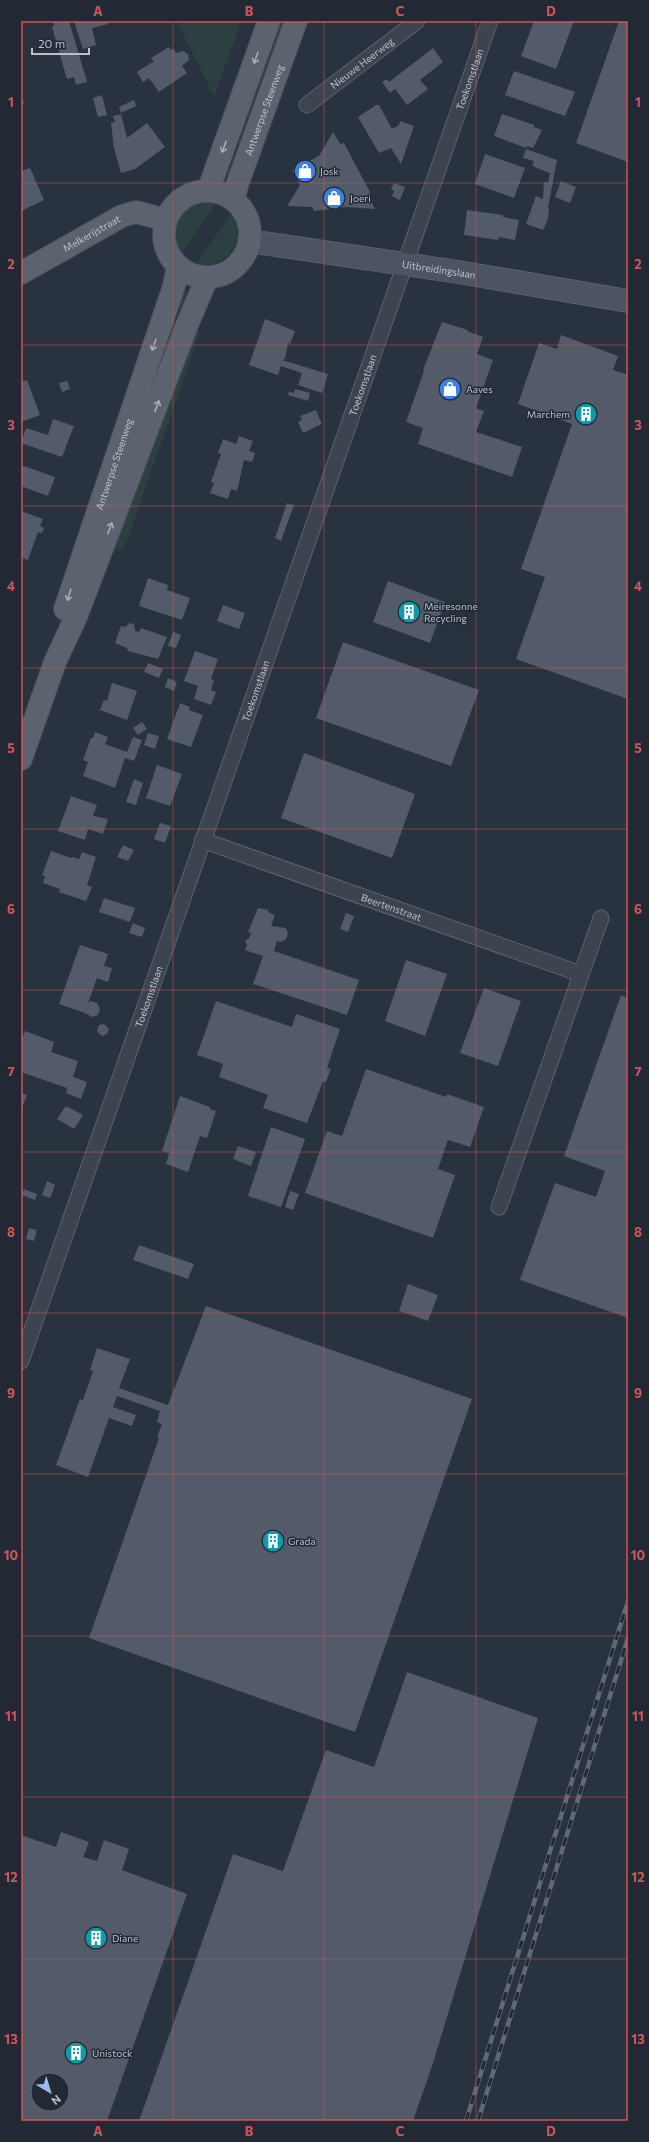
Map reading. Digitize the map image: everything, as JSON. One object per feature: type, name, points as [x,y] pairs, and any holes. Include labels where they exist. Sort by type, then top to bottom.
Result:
[{"type":"main road","points":[[208,191],[269,21]]},
{"type":"main road","name":"Antwerpse Steenweg","points":[[234,200],[237,186],[296,21]]},
{"type":"main road","points":[[208,191],[225,195],[234,200],[240,206],[248,221],[249,240],[246,252],[231,269],[222,274],[207,278],[195,276],[178,266],[167,251],[164,241],[166,220],[173,207],[180,200],[190,194],[208,191]]},
{"type":"main road","name":"Melkerijstraat","points":[[21,273],[122,216],[136,212],[166,220]]},
{"type":"main road","name":"Antwerpse Steenweg","points":[[55,662],[62,618],[174,286],[178,266]]},
{"type":"main road","name":"Antwerpse Steenweg","points":[[21,760],[55,662],[76,617],[187,325],[207,278]]},
{"type":"street","name":"Nieuwe Heerweg","points":[[307,104],[417,21]]},
{"type":"street","name":"Toekomstlaan","points":[[21,1361],[202,840],[490,21]]},
{"type":"street","name":"Uitbreidingslaan","points":[[249,240],[628,301]]},
{"type":"street","name":"Beertenstraat","points":[[202,840],[581,974]]},
{"type":"street","points":[[499,1207],[601,918]]},
{"type":"green space","points":[[177,21],[242,21],[214,96]]},
{"type":"green space","points":[[274,21],[286,22],[242,145],[232,141]]},
{"type":"green space","points":[[230,155],[240,159],[233,178],[220,173]]},
{"type":"green space","points":[[207,202],[216,203],[182,253],[175,236],[178,220],[183,213],[190,208]]},
{"type":"green space","points":[[231,214],[236,223],[237,233],[236,242],[232,251],[217,263],[197,263]]},
{"type":"green space","points":[[180,290],[191,294],[181,311],[174,308]]},
{"type":"green space","points":[[192,329],[200,332],[127,541],[120,551],[115,548]]},
{"type":"building","points":[[53,21],[69,21],[87,82],[76,85],[74,77],[67,79],[52,27],[54,26]]},
{"type":"building","points":[[74,21],[107,21],[108,24],[92,28],[96,45],[83,49]]},
{"type":"building","points":[[534,21],[574,21],[556,69],[521,56]]},
{"type":"building","points":[[619,21],[628,21],[628,162],[576,143]]},
{"type":"building","points":[[169,47],[171,50],[173,48],[176,53],[183,51],[188,54],[189,60],[182,66],[187,73],[159,92],[149,78],[143,82],[137,72],[154,61],[151,58]]},
{"type":"building","points":[[433,48],[443,62],[420,80],[428,89],[407,105],[395,89],[390,93],[382,82],[387,79],[389,82]]},
{"type":"building","points":[[514,71],[575,92],[565,116],[505,95]]},
{"type":"building","points":[[21,94],[24,104],[21,105]]},
{"type":"building","points":[[102,95],[107,115],[98,117],[93,98]]},
{"type":"building","points":[[134,100],[136,106],[121,113],[119,107]]},
{"type":"building","points":[[376,105],[379,105],[392,129],[399,125],[400,121],[414,126],[401,164],[391,148],[379,153],[358,117]]},
{"type":"building","points":[[121,114],[127,138],[147,123],[165,147],[135,169],[121,173],[114,148],[111,123],[115,122],[113,116]]},
{"type":"building","points":[[502,114],[534,125],[534,127],[542,130],[533,148],[527,146],[526,148],[494,136]]},
{"type":"building","points":[[333,132],[340,144],[344,143],[371,194],[368,196],[375,209],[346,207],[314,211],[312,207],[287,206],[300,185],[292,170],[319,156]]},
{"type":"building","points":[[526,149],[557,160],[548,208],[548,219],[543,230],[526,224],[536,196],[543,199],[544,182],[548,183],[550,173],[532,166],[534,161],[523,158]]},
{"type":"building","points":[[485,154],[525,168],[514,198],[475,184]]},
{"type":"building","points":[[30,168],[44,200],[21,211],[21,171]]},
{"type":"building","points":[[561,181],[576,187],[570,203],[555,197]]},
{"type":"building","points":[[394,183],[405,187],[400,200],[392,196],[394,191],[391,189]]},
{"type":"building","points":[[467,210],[503,215],[503,217],[519,220],[515,240],[499,237],[498,240],[464,235]]},
{"type":"building","points":[[265,319],[295,331],[290,344],[288,343],[285,359],[282,360],[328,374],[322,393],[298,385],[302,373],[281,366],[278,375],[249,365]]},
{"type":"building","name":"Aaves","points":[[442,322],[468,330],[467,331],[483,337],[477,354],[493,360],[476,408],[484,411],[476,432],[522,447],[512,477],[418,444],[423,428],[406,422],[424,371],[423,370]]},
{"type":"building","points":[[561,335],[618,356],[613,370],[628,375],[628,699],[516,659],[545,577],[521,569],[572,424],[518,404],[539,343],[557,349]]},
{"type":"building","points":[[27,380],[40,415],[21,422],[21,382]]},
{"type":"building","points":[[67,381],[70,389],[62,392],[59,383]]},
{"type":"building","points":[[295,389],[310,393],[308,401],[288,395],[289,392],[294,393]]},
{"type":"building","points":[[316,410],[322,424],[303,433],[298,422],[302,420],[300,416]]},
{"type":"building","points":[[53,419],[74,426],[62,457],[21,443],[26,428],[48,435]]},
{"type":"building","points":[[239,436],[253,441],[249,451],[255,453],[252,462],[244,460],[237,491],[231,489],[228,499],[210,493],[214,483],[211,482],[221,454],[218,453],[223,439],[236,444]]},
{"type":"building","points":[[21,465],[55,477],[48,496],[21,486]]},
{"type":"building","points":[[287,503],[294,505],[281,541],[275,538]]},
{"type":"building","points":[[21,511],[43,519],[40,526],[44,528],[42,533],[38,532],[28,560],[21,558]]},
{"type":"building","points":[[148,578],[168,585],[167,590],[190,598],[182,620],[139,606]]},
{"type":"building","name":"Meiresonne Recycling","points":[[388,581],[445,602],[430,643],[373,622]]},
{"type":"building","points":[[223,605],[245,613],[239,629],[217,621]]},
{"type":"building","points":[[130,623],[134,624],[135,631],[139,632],[141,628],[167,637],[158,659],[128,651],[127,648],[115,643],[121,626],[125,627]]},
{"type":"building","points":[[173,632],[181,635],[176,648],[168,646]]},
{"type":"building","points":[[343,642],[479,690],[451,766],[316,718]]},
{"type":"building","points":[[195,651],[218,659],[211,679],[214,680],[211,690],[216,692],[211,705],[194,699],[198,686],[184,681]]},
{"type":"building","points":[[148,663],[163,669],[159,678],[144,672]]},
{"type":"building","points":[[168,678],[177,682],[174,691],[165,687]]},
{"type":"building","points":[[112,683],[137,691],[127,720],[100,710],[104,700],[107,701]]},
{"type":"building","points":[[180,703],[190,707],[189,710],[203,715],[191,747],[167,739]]},
{"type":"building","points":[[142,722],[147,729],[138,735],[133,728]]},
{"type":"building","points":[[95,732],[108,737],[105,744],[127,752],[133,737],[142,740],[134,761],[125,758],[115,788],[83,776],[88,762],[83,760],[91,738],[93,738]]},
{"type":"building","points":[[148,733],[159,736],[155,749],[144,745]]},
{"type":"building","points":[[304,753],[415,794],[392,858],[281,818]]},
{"type":"building","points":[[157,765],[182,774],[170,806],[146,798]]},
{"type":"building","points":[[134,779],[143,783],[136,805],[126,802]]},
{"type":"building","points":[[71,796],[97,805],[93,816],[108,819],[103,834],[88,829],[85,840],[58,831]]},
{"type":"building","points":[[160,823],[171,826],[165,843],[154,839]]},
{"type":"building","points":[[123,845],[134,850],[128,861],[117,857]]},
{"type":"building","points":[[51,851],[71,858],[79,859],[82,852],[96,857],[87,885],[92,887],[86,901],[59,892],[60,889],[43,883],[45,876],[42,875]]},
{"type":"building","points":[[104,898],[135,908],[130,922],[99,912]]},
{"type":"building","points":[[258,908],[268,910],[268,912],[275,915],[271,926],[286,928],[288,933],[286,939],[281,942],[277,941],[274,951],[359,980],[347,1015],[253,984],[263,956],[245,950],[247,945],[245,941],[249,938],[251,933],[248,932]]},
{"type":"building","points":[[346,913],[354,916],[348,932],[340,929]]},
{"type":"building","points":[[133,923],[145,928],[142,937],[129,933]]},
{"type":"building","points":[[80,945],[108,954],[104,966],[112,968],[108,982],[97,978],[88,1003],[91,1001],[97,1003],[100,1009],[98,1015],[92,1017],[59,1004]]},
{"type":"building","points":[[406,960],[447,974],[425,1036],[385,1021]]},
{"type":"building","points":[[484,988],[521,1001],[498,1066],[460,1053]]},
{"type":"building","points":[[621,995],[628,998],[628,1318],[520,1280],[555,1183],[596,1197],[605,1171],[564,1156]]},
{"type":"building","points":[[216,1001],[292,1027],[296,1014],[340,1029],[327,1068],[331,1069],[326,1082],[323,1081],[307,1123],[263,1108],[268,1095],[219,1077],[223,1064],[197,1055]]},
{"type":"building","points":[[104,1024],[109,1029],[107,1034],[102,1036],[97,1031],[99,1025]]},
{"type":"building","points":[[25,1031],[54,1042],[51,1052],[78,1061],[73,1077],[87,1082],[81,1099],[66,1093],[67,1088],[21,1072],[21,1041]]},
{"type":"building","points":[[366,1069],[446,1097],[447,1094],[484,1107],[470,1147],[448,1140],[438,1169],[455,1175],[433,1238],[305,1193],[327,1131],[342,1136]]},
{"type":"building","points":[[21,1093],[27,1095],[21,1110]]},
{"type":"building","points":[[180,1096],[210,1107],[210,1109],[216,1111],[207,1138],[200,1136],[188,1172],[166,1164],[169,1153],[162,1151]]},
{"type":"building","points":[[66,1106],[83,1115],[74,1129],[57,1119]]},
{"type":"building","points":[[271,1127],[305,1139],[281,1207],[248,1196]]},
{"type":"building","points":[[238,1146],[256,1152],[251,1166],[233,1159]]},
{"type":"building","points":[[47,1181],[55,1185],[50,1198],[42,1195]]},
{"type":"building","points":[[24,1189],[37,1194],[35,1200],[22,1195]]},
{"type":"building","points":[[290,1191],[299,1194],[293,1210],[285,1207]]},
{"type":"building","points":[[29,1228],[37,1230],[34,1241],[26,1239]]},
{"type":"building","points":[[139,1245],[194,1264],[188,1279],[133,1260]]},
{"type":"building","points":[[408,1284],[438,1295],[428,1321],[399,1311]]},
{"type":"building","name":"Grada","points":[[206,1306],[472,1399],[355,1732],[89,1638],[159,1438],[157,1437],[162,1424],[157,1422],[160,1411],[117,1396],[113,1407],[136,1415],[132,1426],[109,1418],[88,1477],[56,1465],[80,1399],[83,1400],[93,1371],[90,1370],[97,1348],[130,1359],[119,1388],[168,1405]]},
{"type":"building","points":[[407,1672],[538,1718],[433,2063],[413,2121],[139,2121],[233,1854],[283,1871],[326,1750],[374,1767]]},
{"type":"building","name":"Diane","points":[[61,1832],[89,1842],[83,1857],[97,1861],[104,1840],[129,1849],[122,1870],[187,1894],[107,2121],[21,2121],[21,1835],[56,1847]]},
{"type":"railway","points":[[466,2121],[628,1601]]},
{"type":"railway","points":[[478,2121],[628,1638]]},
{"type":"place","name":"Josk","points":[[305,171]]},
{"type":"place","name":"Joeri","points":[[334,198]]},
{"type":"place","name":"Aaves","points":[[450,389]]},
{"type":"place","name":"Marchem","points":[[586,414]]},
{"type":"place","name":"Meiresonne Recycling","points":[[409,612]]},
{"type":"place","name":"Grada","points":[[273,1541]]},
{"type":"place","name":"Diane","points":[[96,1938]]},
{"type":"place","name":"Unistock","points":[[76,2053]]}]
